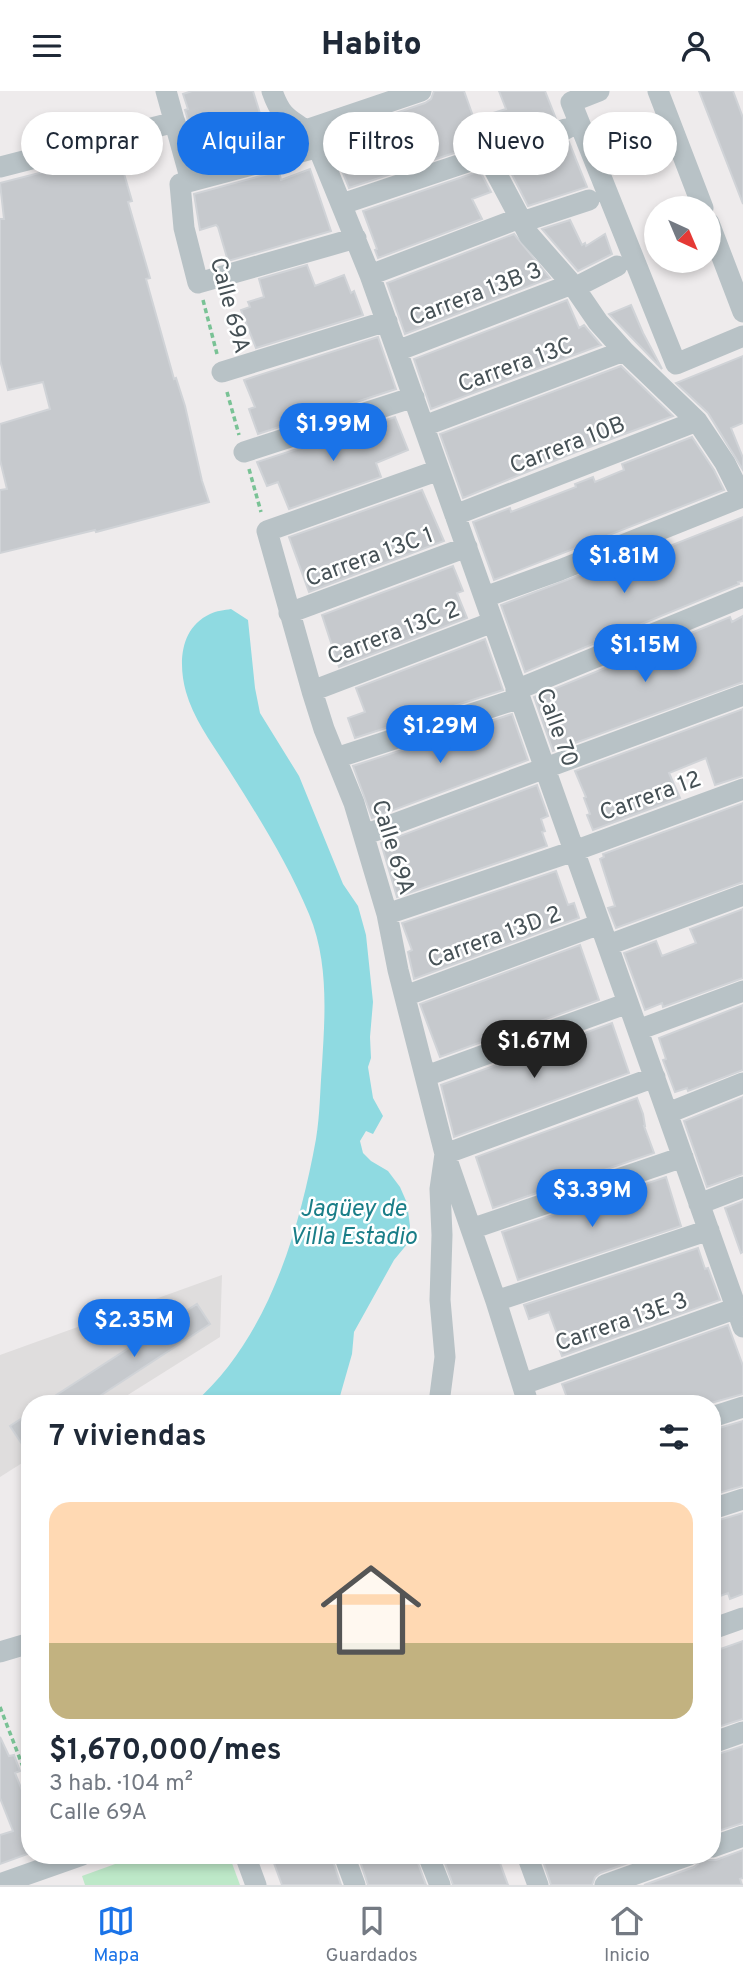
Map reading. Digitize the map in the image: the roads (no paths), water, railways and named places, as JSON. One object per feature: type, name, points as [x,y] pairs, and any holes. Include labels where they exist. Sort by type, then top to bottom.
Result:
[{"type":"street","name":"Calle 69A","points":[[166,91],[175,122],[185,183],[184,228],[198,283],[356,238]]},
{"type":"street","points":[[272,91],[281,113],[313,138]]},
{"type":"street","points":[[185,183],[313,138],[421,91]]},
{"type":"street","points":[[599,91],[571,102],[676,365],[743,336]]},
{"type":"street","points":[[658,91],[698,196]]},
{"type":"street","points":[[0,167],[175,122]]},
{"type":"street","name":"Calle 70","points":[[313,138],[356,238],[387,321],[699,1204],[735,1280],[740,1317]]},
{"type":"street","points":[[342,204],[453,165]]},
{"type":"street","points":[[485,597],[560,571],[742,497],[734,460],[598,323],[573,286],[529,235],[497,175]]},
{"type":"street","points":[[370,275],[521,220],[589,201]]},
{"type":"street","points":[[721,254],[743,312]]},
{"type":"street","name":"Carrera 13B 3","points":[[397,351],[573,286],[617,266]]},
{"type":"street","points":[[222,372],[387,321]]},
{"type":"street","name":"Carrera 13C","points":[[424,426],[624,351]]},
{"type":"street","points":[[244,452],[414,397]]},
{"type":"street","name":"Carrera 10B","points":[[455,515],[697,421]]},
{"type":"street","name":"Calle 69A","points":[[439,470],[267,531],[312,691],[364,835],[387,914],[445,1154],[526,1394]]},
{"type":"street","name":"Carrera 13C 1","points":[[289,613],[467,547]]},
{"type":"street","points":[[336,758],[518,694],[743,597]]},
{"type":"street","name":"Carrera 13C 2","points":[[312,691],[493,622]]},
{"type":"street","points":[[364,835],[743,695]]},
{"type":"street","name":"Carrera 12","points":[[387,914],[574,851],[743,789]]},
{"type":"street","points":[[608,945],[743,895]]},
{"type":"street","name":"Carrera 13D 2","points":[[405,996],[600,924]]},
{"type":"street","points":[[638,1030],[743,991]]},
{"type":"street","points":[[426,1076],[628,1003]]},
{"type":"street","points":[[440,1395],[445,1357],[440,1300],[440,1189],[445,1154],[655,1077]]},
{"type":"street","points":[[668,1113],[743,1083]]},
{"type":"street","points":[[471,1229],[683,1157]]},
{"type":"street","points":[[699,1204],[743,1187]]},
{"type":"street","points":[[496,1301],[709,1230]]},
{"type":"street","name":"Carrera 13E 3","points":[[526,1394],[740,1317]]},
{"type":"street","points":[[721,1414],[743,1407]]},
{"type":"street","points":[[721,1506],[743,1499]]},
{"type":"street","points":[[721,1626],[743,1618]]},
{"type":"street","points":[[0,1652],[21,1646]]},
{"type":"street","points":[[721,1740],[743,1731]]},
{"type":"street","points":[[721,1844],[743,1836]]},
{"type":"street","points":[[0,1884],[57,1864]]},
{"type":"street","points":[[248,1864],[256,1885]]},
{"type":"street","points":[[347,1864],[355,1885]]},
{"type":"street","points":[[432,1864],[440,1885]]},
{"type":"street","points":[[530,1864],[537,1885]]},
{"type":"street","points":[[605,1885],[664,1864]]},
{"type":"water","name":"Jagüey de Villa Estadio","points":[[231,609],[248,620],[260,713],[299,776],[343,884],[358,906],[366,935],[373,1002],[371,1058],[368,1067],[373,1098],[383,1116],[373,1134],[366,1131],[360,1141],[363,1153],[388,1171],[400,1187],[407,1203],[410,1226],[408,1243],[394,1260],[354,1332],[352,1354],[340,1395],[202,1395],[220,1377],[260,1316],[289,1247],[316,1139],[324,1027],[323,970],[309,914],[274,843],[200,724],[186,692],[182,658],[187,637],[200,620],[218,611]]}]
